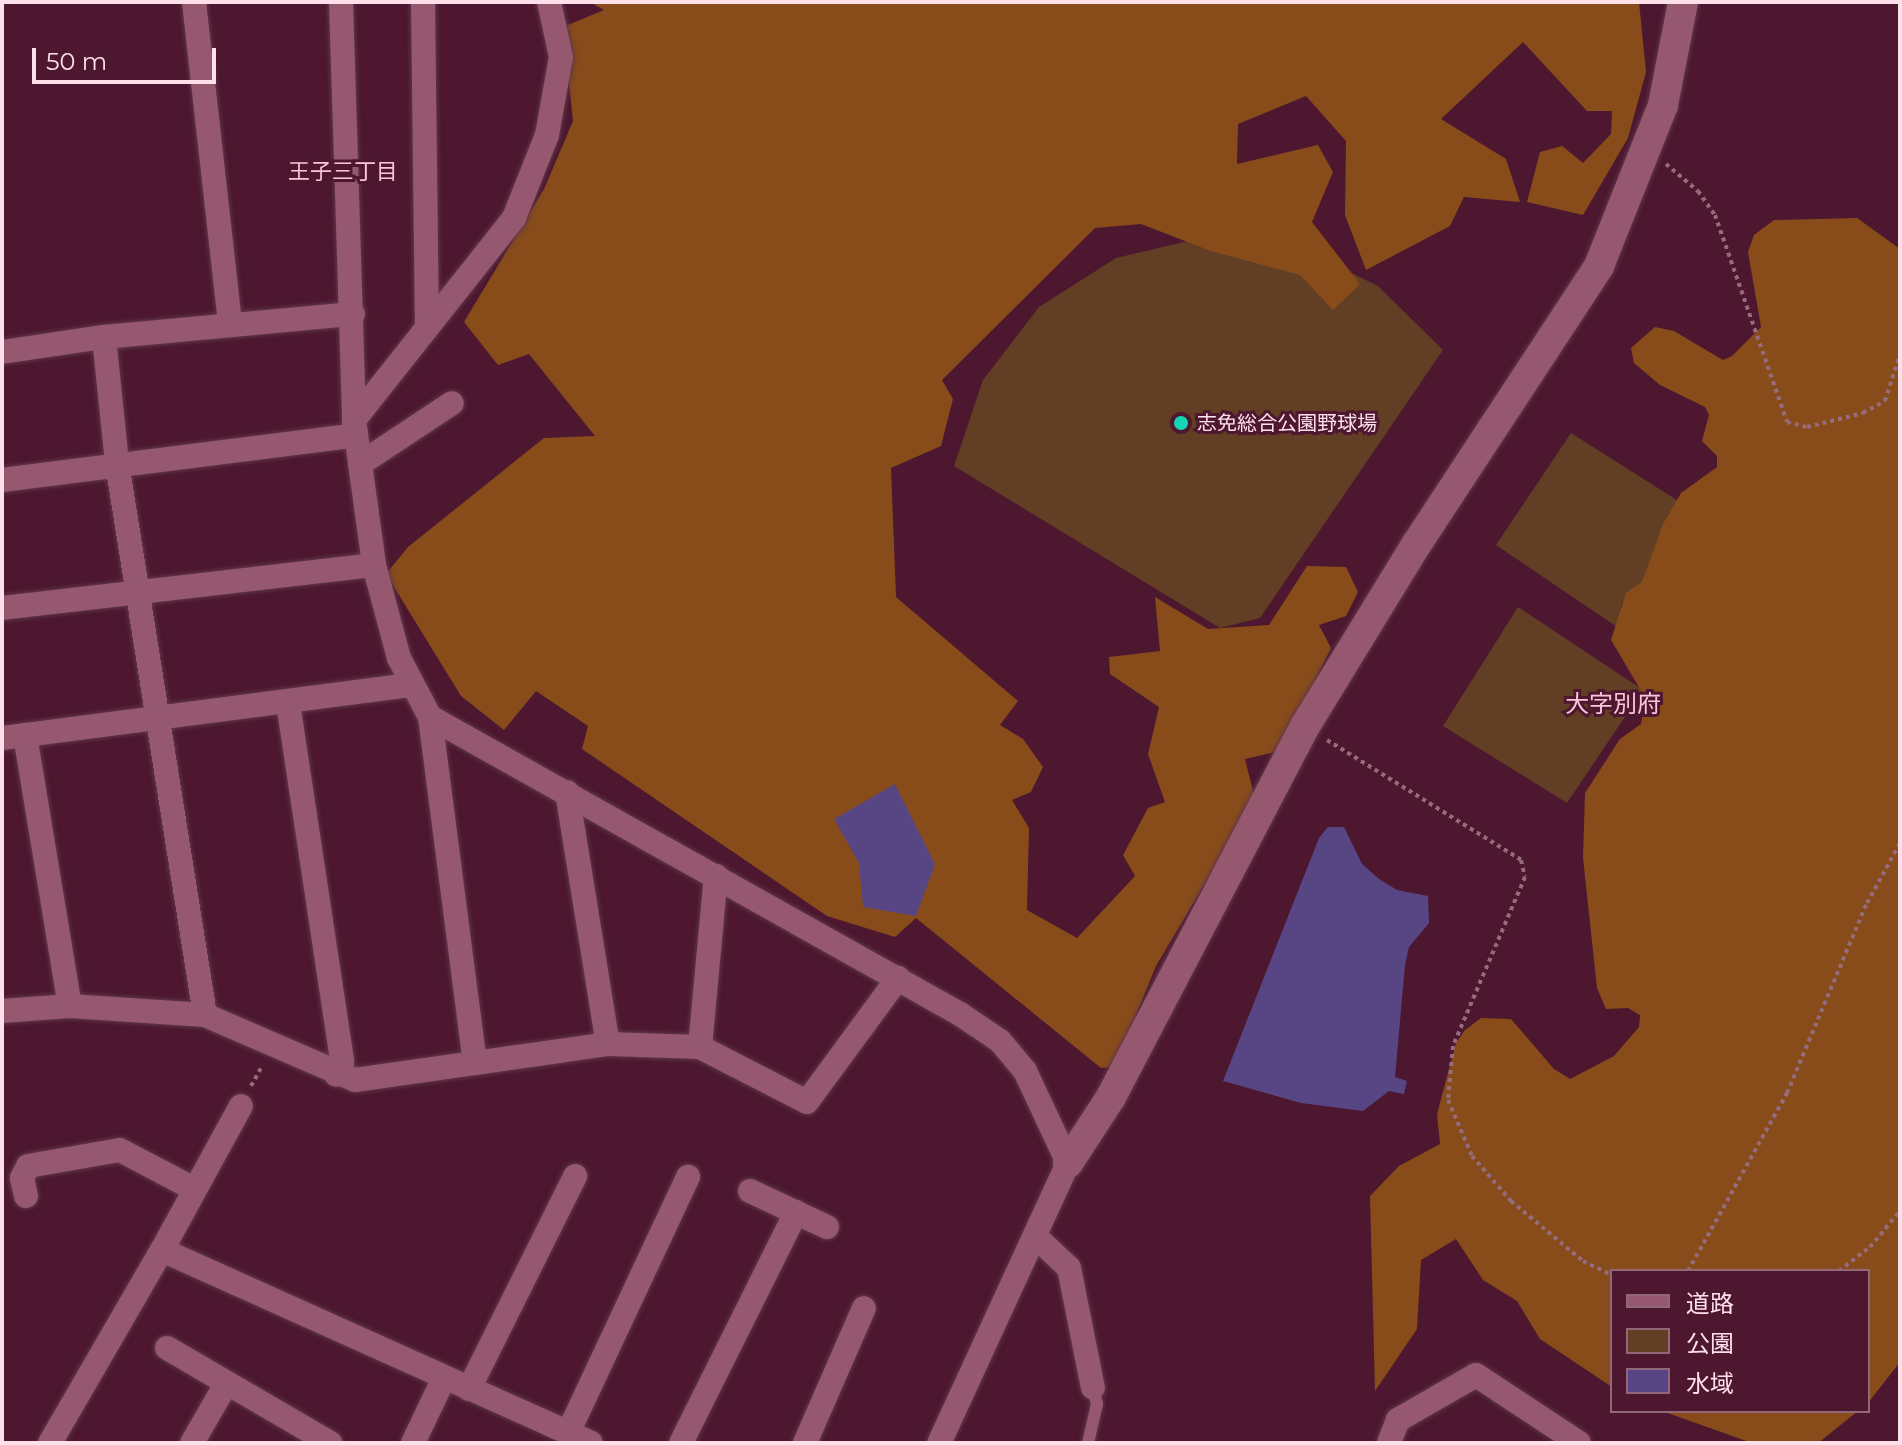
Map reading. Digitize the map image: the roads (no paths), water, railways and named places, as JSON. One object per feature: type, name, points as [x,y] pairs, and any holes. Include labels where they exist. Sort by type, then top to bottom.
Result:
[{"type":"street","points":[[194,2],[230,324]]},
{"type":"street","points":[[341,2],[355,427],[374,565],[399,658],[430,717],[475,1063]]},
{"type":"street","points":[[423,2],[427,327]]},
{"type":"street","points":[[2,480],[355,427],[427,327],[514,218],[547,135],[561,57],[549,2]]},
{"type":"street","points":[[939,1443],[1068,1163],[1111,1097],[1305,726],[1416,545],[1599,266],[1649,150],[1683,2]]},
{"type":"street","points":[[2,352],[104,337],[353,314]]},
{"type":"street","points":[[104,337],[117,463],[205,1015]]},
{"type":"street","points":[[360,464],[452,403]]},
{"type":"street","points":[[2,608],[374,565]]},
{"type":"street","points":[[70,1006],[13,736],[412,685]]},
{"type":"street","points":[[288,703],[342,1062],[336,1075]]},
{"type":"street","points":[[430,717],[898,978],[1000,1041],[1025,1071],[1068,1163]]},
{"type":"street","points":[[567,792],[608,1044]]},
{"type":"street","points":[[700,1047],[716,876]]},
{"type":"street","points":[[2,1011],[70,1006],[205,1015],[336,1075],[355,1080],[608,1044],[700,1047],[807,1102],[898,978]]},
{"type":"street","points":[[50,1443],[241,1106]]},
{"type":"street","points":[[26,1196],[22,1178],[28,1166],[120,1150],[194,1189]]},
{"type":"street","points":[[469,1389],[575,1176]]},
{"type":"street","points":[[568,1433],[688,1177]]},
{"type":"street","points":[[750,1191],[827,1227]]},
{"type":"street","points":[[681,1443],[796,1212]]},
{"type":"street","points":[[1036,1237],[1069,1268],[1093,1388]]},
{"type":"street","points":[[162,1250],[591,1443]]},
{"type":"street","points":[[805,1443],[864,1308]]},
{"type":"street","points":[[167,1348],[316,1440]]},
{"type":"street","points":[[1389,1443],[1398,1420],[1476,1375],[1579,1443]]},
{"type":"street","points":[[413,1443],[444,1378]]},
{"type":"street","points":[[192,1443],[226,1384]]},
{"type":"lane","points":[[1088,1443],[1097,1404],[1093,1388]]},
{"type":"water","points":[[895,784],[935,864],[916,916],[863,907],[859,863],[834,819]]},
{"type":"water","points":[[1328,827],[1344,827],[1362,864],[1379,879],[1397,890],[1428,896],[1429,923],[1409,947],[1405,965],[1395,1077],[1407,1081],[1404,1094],[1389,1091],[1363,1111],[1301,1103],[1223,1081],[1319,838]]},
{"type":"place","name":"志免総合公園野球場","points":[[1181,423]]},
{"type":"district","name":"王子三丁目","points":[[343,172]]},
{"type":"district","name":"大字別府","points":[[1613,704]]}]
